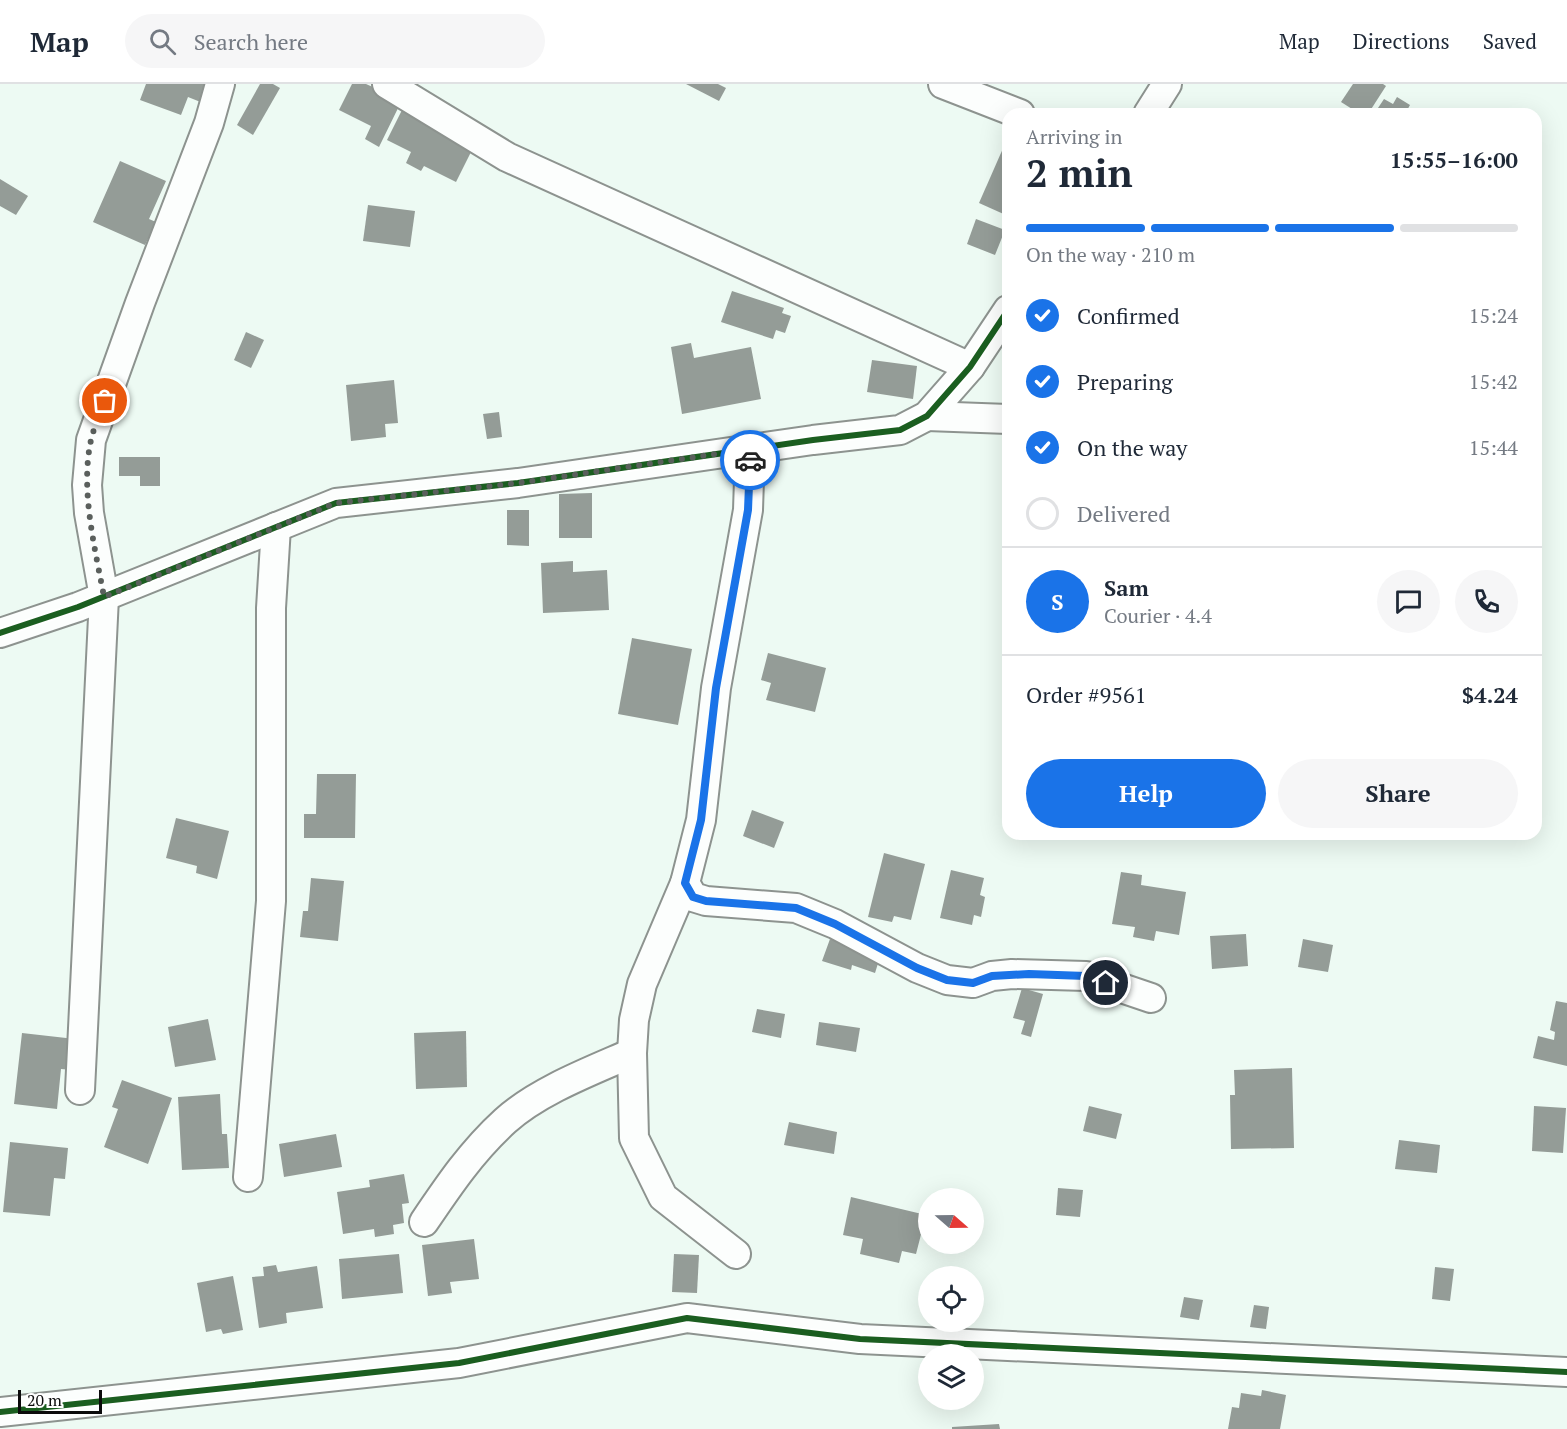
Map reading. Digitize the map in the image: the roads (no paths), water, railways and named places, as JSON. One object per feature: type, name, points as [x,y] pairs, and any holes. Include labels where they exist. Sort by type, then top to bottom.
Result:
[{"type":"street","points":[[80,1090],[104,597],[89,513],[87,485],[91,440],[140,303],[209,123],[219,84]]},
{"type":"street","points":[[387,84],[507,157],[970,367]]},
{"type":"street","points":[[943,84],[1005,108]]},
{"type":"street","points":[[1152,108],[1167,84]]},
{"type":"street","points":[[0,633],[104,597],[336,503],[518,483],[900,430],[927,416],[970,367],[1002,319]]},
{"type":"street","points":[[927,416],[1002,419]]},
{"type":"street","points":[[736,1254],[663,1197],[634,1138],[632,1053],[634,1020],[642,984],[685,883],[701,820],[716,688],[748,510],[750,449]]},
{"type":"street","points":[[248,1177],[271,901],[270,688],[276,527]]},
{"type":"street","points":[[685,883],[693,897],[706,901],[796,908],[835,924],[917,968],[947,980],[973,983],[992,976],[1012,974],[1086,976],[1151,998]]},
{"type":"street","points":[[424,1222],[464,1163],[506,1120],[540,1097],[632,1053]]},
{"type":"street","points":[[0,1412],[459,1364],[687,1318],[860,1339],[1567,1372]]}]
